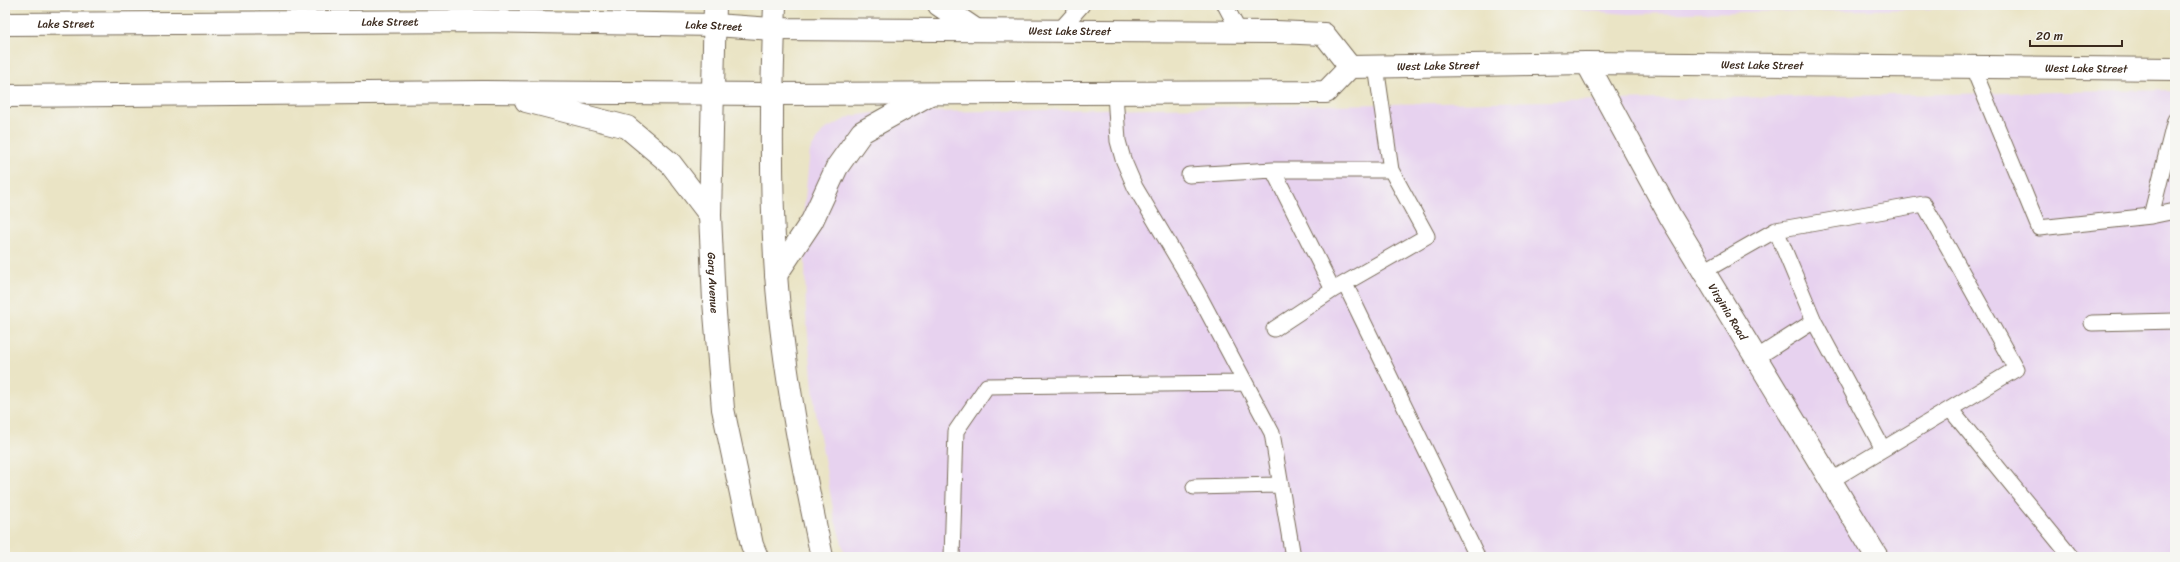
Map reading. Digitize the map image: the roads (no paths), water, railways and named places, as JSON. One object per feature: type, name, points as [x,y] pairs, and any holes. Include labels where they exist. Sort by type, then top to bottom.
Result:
[{"type":"main road","points":[[775,5],[771,94],[771,174],[776,275],[796,430],[822,557]]},
{"type":"main road","points":[[939,5],[976,30]]},
{"type":"main road","name":"Lake Street","points":[[5,24],[479,21],[715,15],[774,29]]},
{"type":"main road","name":"Gary Avenue","points":[[715,15],[710,215],[714,301],[723,409],[752,545],[757,557]]},
{"type":"main road","name":"West Lake Street","points":[[774,29],[1324,34],[1350,67],[1587,63],[2175,69]]},
{"type":"main road","name":"Virginia Road","points":[[1587,63],[1670,216],[1877,557]]},
{"type":"main road","points":[[5,96],[484,92],[931,94],[1326,92],[1350,67]]},
{"type":"main road","points":[[484,92],[562,109],[627,127],[671,164],[710,215]]},
{"type":"main road","points":[[776,275],[812,221],[837,167],[862,132],[931,94]]},
{"type":"lane","points":[[1059,31],[1082,5]]},
{"type":"lane","points":[[1225,5],[1240,33]]},
{"type":"lane","points":[[1274,329],[1339,287],[1427,236],[1391,170],[1376,66]]},
{"type":"lane","points":[[1973,68],[2039,228],[2151,216],[2175,211]]},
{"type":"lane","points":[[1115,93],[1118,141],[1123,159],[1135,187],[1195,288],[1272,433],[1293,557]]},
{"type":"lane","points":[[2151,216],[2175,120]]},
{"type":"lane","points":[[1189,175],[1273,170],[1391,170]]},
{"type":"lane","points":[[1273,170],[1339,287],[1476,554]]},
{"type":"lane","points":[[1704,271],[1776,230],[1924,204],[2016,369],[1830,481]]},
{"type":"lane","points":[[1776,230],[1814,321],[1883,449]]},
{"type":"lane","points":[[1756,358],[1814,321]]},
{"type":"lane","points":[[2092,323],[2175,321]]},
{"type":"lane","points":[[952,557],[956,431],[987,386],[1245,383]]},
{"type":"lane","points":[[1950,410],[2071,557]]},
{"type":"lane","points":[[1194,487],[1281,485]]}]
